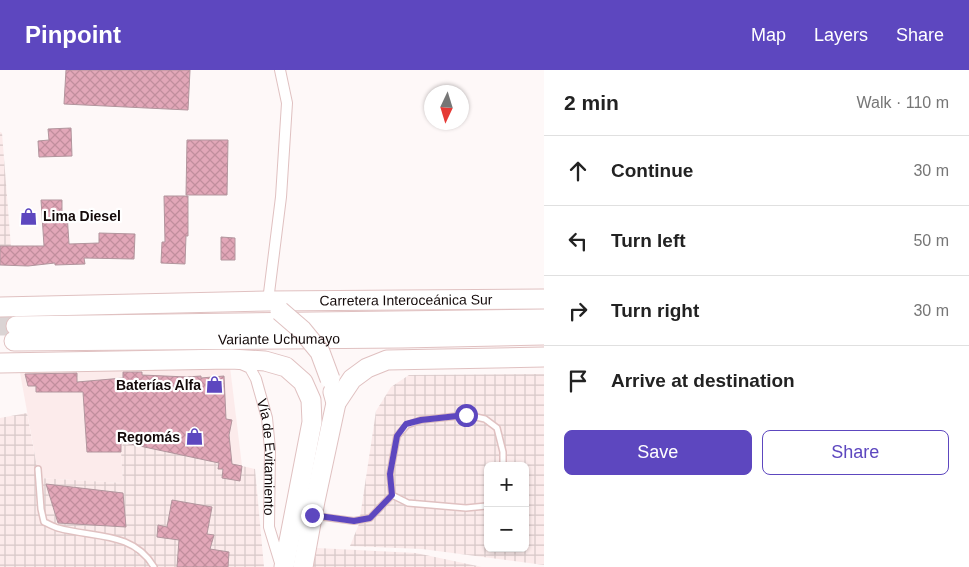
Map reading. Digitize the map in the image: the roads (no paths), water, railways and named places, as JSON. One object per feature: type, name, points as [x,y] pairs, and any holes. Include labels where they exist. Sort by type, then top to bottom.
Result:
[{"type":"highway","name":"Carretera Interoceánica Sur","points":[[274,306],[544,299]]},
{"type":"highway","points":[[2,308],[274,306],[302,330],[320,352],[336,403]]},
{"type":"highway","name":"Variante Uchumayo","points":[[544,319],[15,333],[402,338],[544,335]]},
{"type":"highway","points":[[303,567],[336,403],[352,379],[367,368],[387,360],[544,357]]},
{"type":"highway","name":"Variante Uchumayo","points":[[0,363],[231,359],[265,361],[286,367],[303,382],[311,400]]},
{"type":"highway","name":"Vía de Evitamiento","points":[[282,567],[312,422],[311,400]]},
{"type":"street","points":[[274,306],[287,103],[280,70]]},
{"type":"street","name":"Vía de Evitamiento","points":[[231,359],[250,368],[256,379],[266,418],[270,449],[269,527],[282,567]]},
{"type":"lane","points":[[312,515],[354,521],[370,518],[392,495],[390,474],[397,436],[406,424],[421,420],[466,415],[485,419],[497,428],[503,452],[503,462]]},
{"type":"lane","points":[[38,469],[41,509],[44,522],[58,528],[104,536],[133,545],[150,560],[154,567]]},
{"type":"lane","points":[[392,495],[408,503],[466,508],[484,506]]},
{"type":"tunnel","points":[[0,326],[16,326]]},
{"type":"place","name":"Lima Diesel","points":[[29,216]]},
{"type":"place","name":"Baterías Alfa","points":[[215,385]]},
{"type":"place","name":"Regomás","points":[[194,437]]}]
